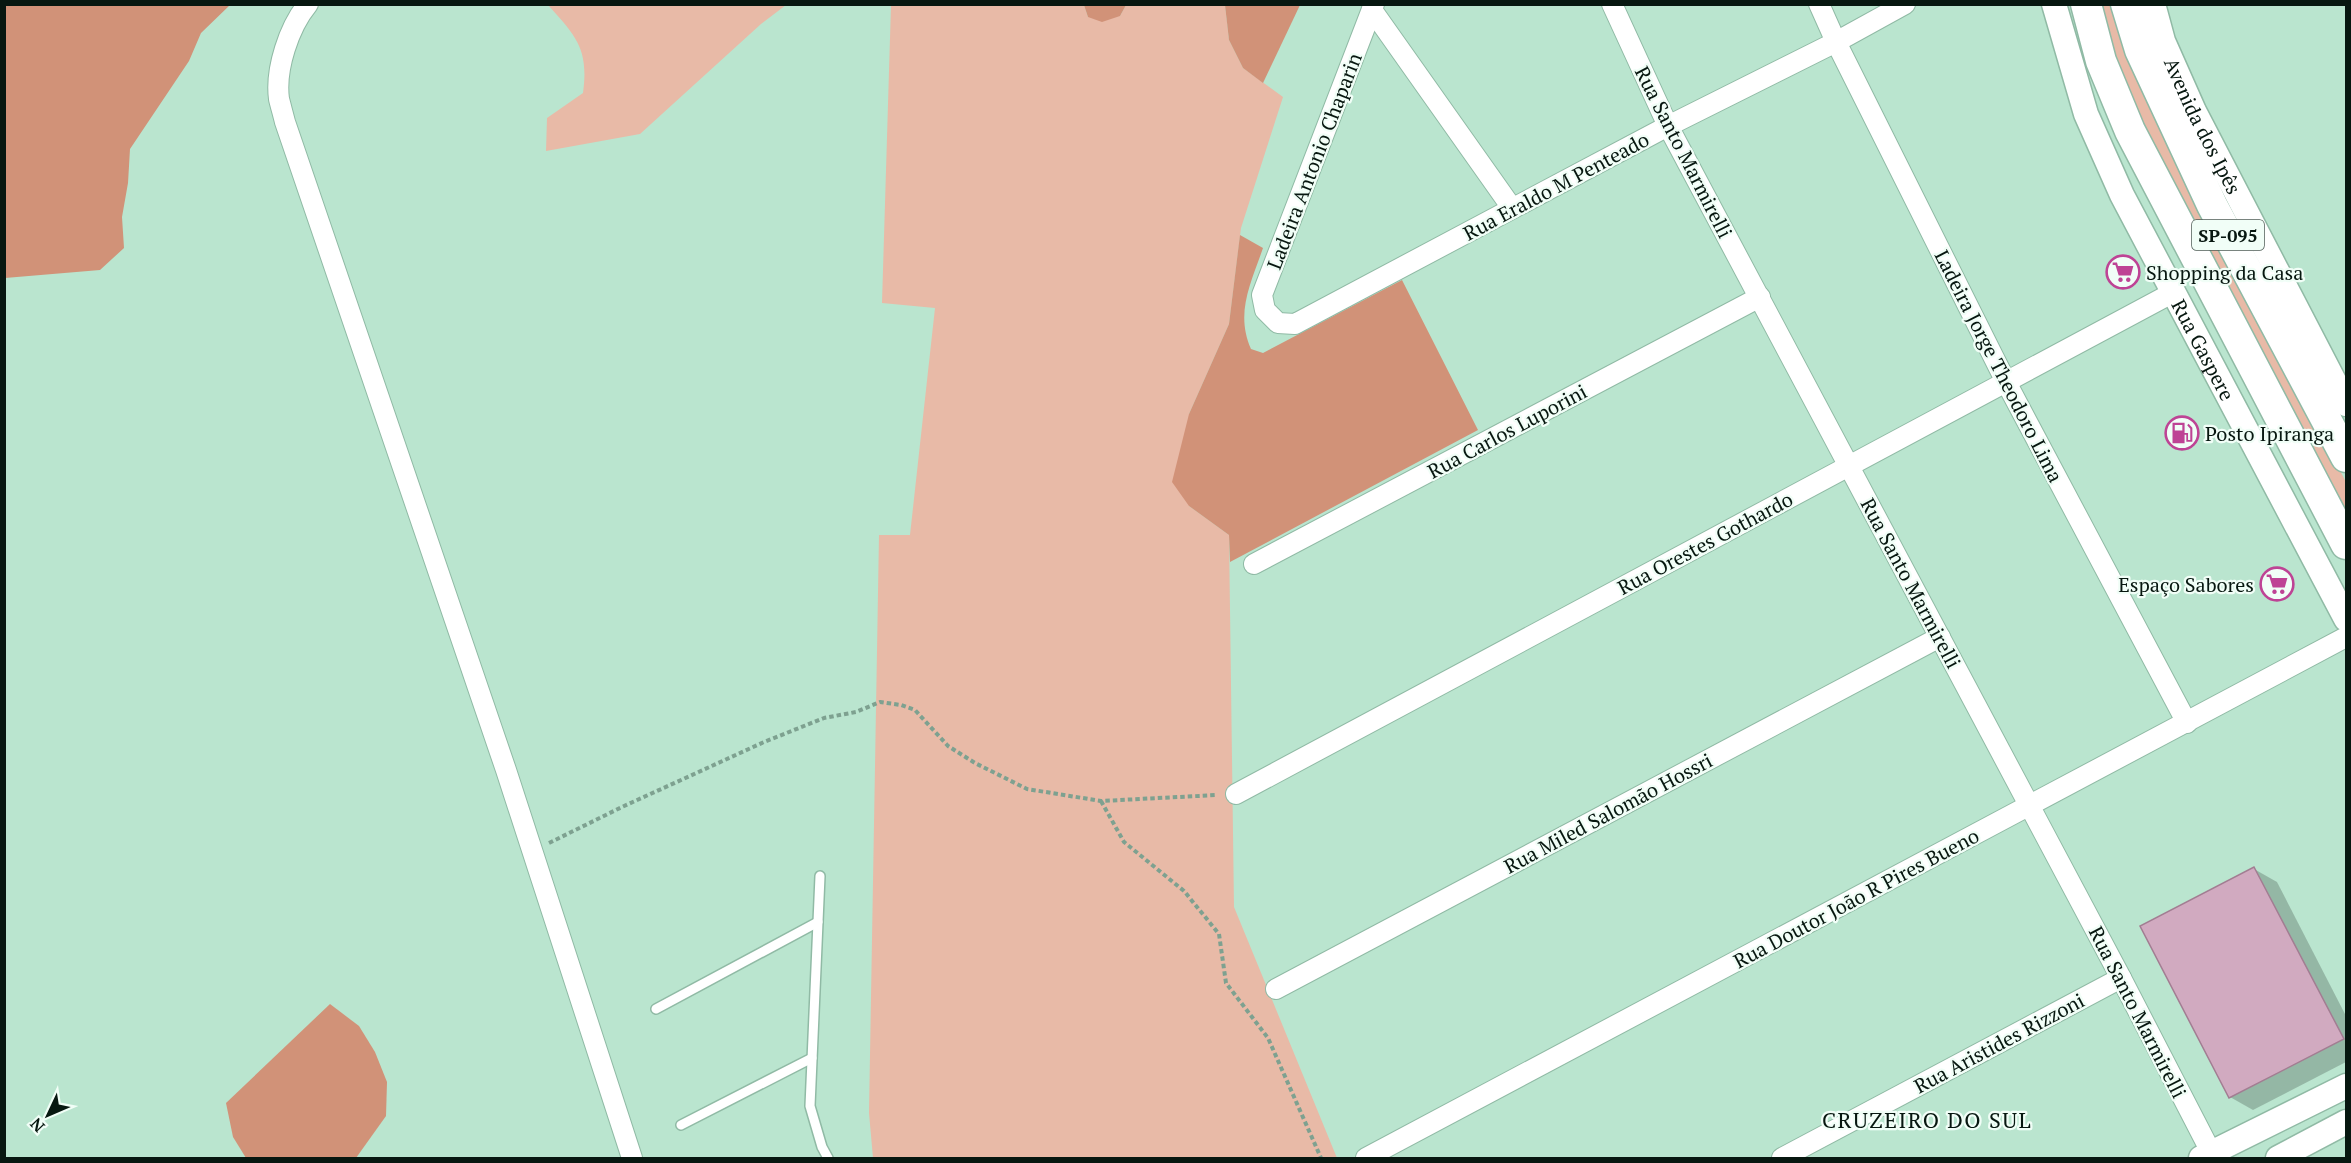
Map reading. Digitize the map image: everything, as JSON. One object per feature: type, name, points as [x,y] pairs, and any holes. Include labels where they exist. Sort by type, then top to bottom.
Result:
[{"type":"main road","name":"SP-095","points":[[2086,4],[2102,61],[2130,131],[2346,544]]},
{"type":"main road","name":"SP-095","points":[[2126,4],[2140,50],[2212,205],[2346,457]]},
{"type":"street","points":[[308,4],[294,27],[280,71],[279,97],[285,122],[454,613],[632,1158]]},
{"type":"street","name":"Rua Santo Marmirelli","points":[[1612,4],[1668,126],[2121,978],[2208,1157]]},
{"type":"street","name":"Ladeira Jorge Theodoro Lima","points":[[1820,4],[1836,42],[2006,382],[2187,723]]},
{"type":"street","name":"Rua Eraldo M Penteado","points":[[1270,318],[1278,323],[1294,324],[1668,126],[1836,42],[1905,4]]},
{"type":"street","name":"Rua Gaspere","points":[[2054,4],[2086,114],[2122,195],[2346,619]]},
{"type":"street","name":"Avenida dos Ipês","points":[[2153,4],[2163,41],[2194,111],[2346,404]]},
{"type":"street","points":[[1373,7],[1512,208]]},
{"type":"street","name":"Ladeira Antonio Chaparin","points":[[1270,318],[1265,310],[1262,296],[1373,7]]},
{"type":"street","name":"Rua Orestes Gothardo","points":[[1236,794],[2174,292]]},
{"type":"street","name":"Rua Carlos Luporini","points":[[1254,564],[1760,297]]},
{"type":"street","name":"Rua Miled Salomão Hossri","points":[[1276,989],[1940,637]]},
{"type":"street","name":"Rua Doutor João R Pires Bueno","points":[[1366,1158],[2346,637]]},
{"type":"street","name":"Rua Aristides Rizzoni","points":[[1782,1158],[2121,978]]},
{"type":"street","points":[[2208,1157],[2346,1086]]},
{"type":"street","points":[[2278,1158],[2346,1122]]},
{"type":"lane","points":[[820,876],[810,1106],[822,1147],[828,1158]]},
{"type":"lane","points":[[656,1009],[818,922]]},
{"type":"lane","points":[[681,1125],[812,1058]]},
{"type":"path","points":[[532,852],[621,807],[764,742],[824,718],[856,712],[880,702],[915,710],[948,746],[975,763],[1027,789],[1101,801],[1236,794]]},
{"type":"path","points":[[1101,801],[1124,842],[1184,891],[1219,934],[1227,983],[1268,1038],[1322,1158]]},
{"type":"shaded area","points":[[5,4],[230,5],[201,33],[189,61],[130,149],[128,183],[122,217],[124,248],[100,270],[5,278]]},
{"type":"shaded area","points":[[1084,4],[1126,5],[1120,16],[1102,22],[1088,17]]},
{"type":"shaded area","points":[[548,5],[786,5],[761,24],[640,134],[546,151],[547,118],[583,93],[584,78],[584,65],[578,44]]},
{"type":"shaded area","points":[[891,5],[1084,5],[1088,17],[1120,16],[1126,5],[1225,5],[1229,40],[1243,68],[1283,97],[1241,228],[1229,324],[1189,414],[1189,506],[1229,535],[1234,907],[1337,1158],[873,1158],[869,1113],[879,535],[910,535],[935,308],[882,303]]},
{"type":"shaded area","points":[[1225,5],[1300,5],[1263,83],[1243,68],[1229,40]]},
{"type":"shaded area","points":[[2097,5],[2111,5],[2170,147],[2346,482],[2346,515],[2129,101]]},
{"type":"shaded area","points":[[1240,235],[1263,248],[1246,298],[1244,323],[1251,349],[1263,353],[1402,280],[1478,430],[1230,562],[1229,535],[1189,506],[1172,482],[1189,414],[1229,324]]},
{"type":"shaded area","points":[[330,1004],[359,1026],[375,1052],[387,1082],[386,1116],[356,1158],[246,1158],[233,1137],[226,1103]]},
{"type":"building","points":[[2254,867],[2344,1039],[2229,1098],[2140,926]]},
{"type":"place","name":"Shopping da Casa","points":[[2123,272]]},
{"type":"place","name":"Posto Ipiranga","points":[[2182,433]]},
{"type":"place","name":"Espaço Sabores","points":[[2277,584]]},
{"type":"district","name":"CRUZEIRO DO SUL","points":[[1927,1119]]}]
